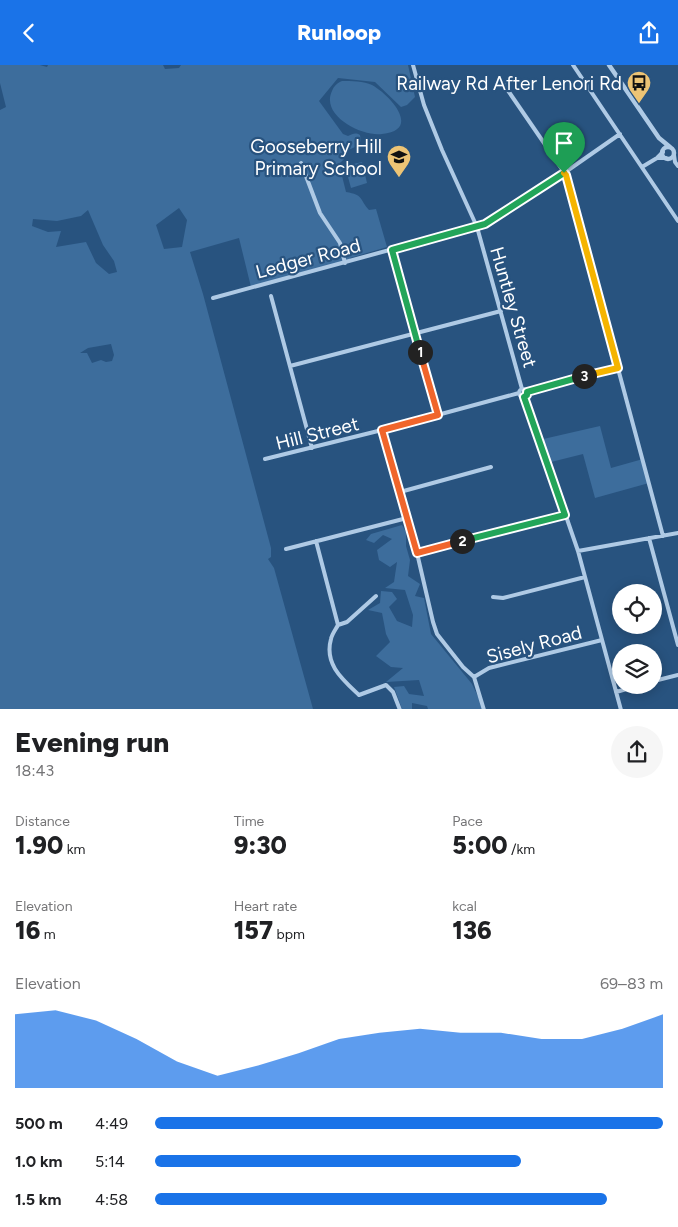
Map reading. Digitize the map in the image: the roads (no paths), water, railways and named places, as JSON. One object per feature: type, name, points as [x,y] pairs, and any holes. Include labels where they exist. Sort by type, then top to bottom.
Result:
[{"type":"street","name":"Huntley Street","points":[[413,65],[424,105],[477,227],[522,389]]},
{"type":"street","points":[[573,65],[678,221]]},
{"type":"street","points":[[609,65],[659,138],[663,154],[671,156],[677,164]]},
{"type":"street","points":[[500,79],[566,175],[663,536]]},
{"type":"street","name":"Ledger Road","points":[[213,298],[485,224],[620,134]]},
{"type":"street","points":[[659,138],[674,151],[671,156]]},
{"type":"street","points":[[642,167],[657,158],[667,147],[678,147]]},
{"type":"street","points":[[657,158],[671,156],[678,147]]},
{"type":"street","points":[[302,163],[320,213],[340,243],[344,263]]},
{"type":"street","points":[[392,250],[438,415]]},
{"type":"street","points":[[271,296],[312,448]]},
{"type":"street","points":[[290,366],[501,311]]},
{"type":"street","points":[[524,397],[527,395],[527,392],[618,368]]},
{"type":"street","points":[[527,392],[525,389],[522,389],[519,393],[524,397],[578,551],[612,677]]},
{"type":"street","name":"Hill Street","points":[[265,459],[519,393]]},
{"type":"street","points":[[382,430],[417,553],[433,622],[438,634],[463,667],[474,677],[484,709]]},
{"type":"street","points":[[400,492],[491,467]]},
{"type":"street","points":[[417,553],[565,515]]},
{"type":"street","points":[[286,549],[407,518]]},
{"type":"street","points":[[578,551],[678,533]]},
{"type":"street","points":[[649,539],[678,645]]},
{"type":"street","points":[[316,541],[338,625],[331,638],[329,656],[337,672],[359,695],[386,685],[393,692],[400,709]]},
{"type":"street","points":[[493,597],[503,598],[585,577]]},
{"type":"street","points":[[338,625],[347,622],[376,596]]},
{"type":"street","name":"Sisely Road","points":[[474,677],[489,669],[602,640]]},
{"type":"street","points":[[662,679],[678,675]]},
{"type":"street","points":[[616,694],[620,709]]},
{"type":"place","name":"Railway Rd After Lenori Rd","points":[[639,104]]},
{"type":"place","name":"Gooseberry Hill Primary School","points":[[399,178]]}]
